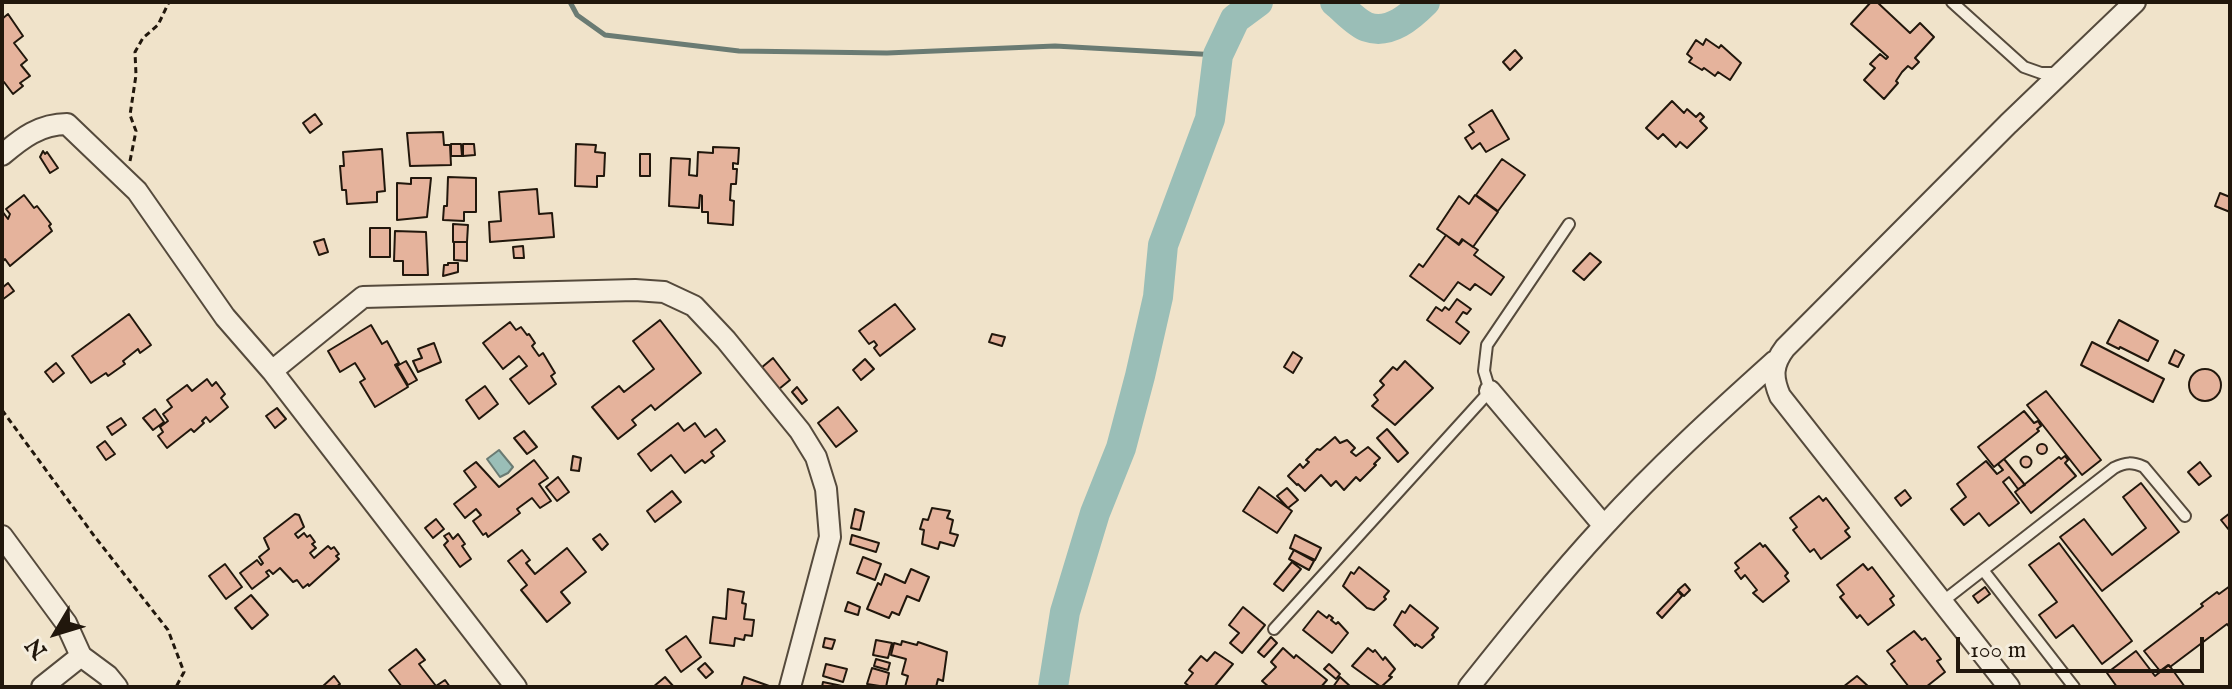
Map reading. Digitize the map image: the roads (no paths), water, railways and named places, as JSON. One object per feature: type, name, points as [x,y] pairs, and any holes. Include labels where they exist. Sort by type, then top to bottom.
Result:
[{"type":"street","points":[[1469,687],[1541,596],[1604,526],[1698,430],[1775,361],[2135,2]]},
{"type":"street","points":[[2,155],[34,131],[50,124],[67,124],[137,191],[225,317],[272,371],[516,687]]},
{"type":"street","points":[[272,371],[363,297],[635,290],[664,292],[694,306],[726,340],[800,431],[816,457],[826,489],[830,537],[790,687]]},
{"type":"street","points":[[1775,361],[1772,379],[1780,396],[2009,687]]},
{"type":"street","points":[[1490,391],[1604,526]]},
{"type":"street","points":[[2,536],[66,623],[81,656],[108,676],[117,687]]},
{"type":"street","points":[[42,687],[81,656]]},
{"type":"lane","points":[[1952,2],[2024,67],[2041,73],[2062,73]]},
{"type":"lane","points":[[1274,629],[1490,391],[1484,371],[1487,345],[1569,224]]},
{"type":"lane","points":[[1942,602],[2114,468],[2125,463],[2144,467],[2185,516]]},
{"type":"lane","points":[[1983,570],[2074,687]]},
{"type":"water","points":[[499,450],[513,467],[500,477],[487,459]]},
{"type":"waterway","points":[[570,2],[577,15],[605,35],[739,51],[887,53],[1055,46],[1218,55]]},
{"type":"waterway","points":[[1053,687],[1065,612],[1095,513],[1121,448],[1140,376],[1158,297],[1163,245],[1210,119],[1218,55],[1235,19],[1258,2]]},
{"type":"waterway","points":[[1335,2],[1359,22],[1376,29],[1399,23],[1425,2]]}]
